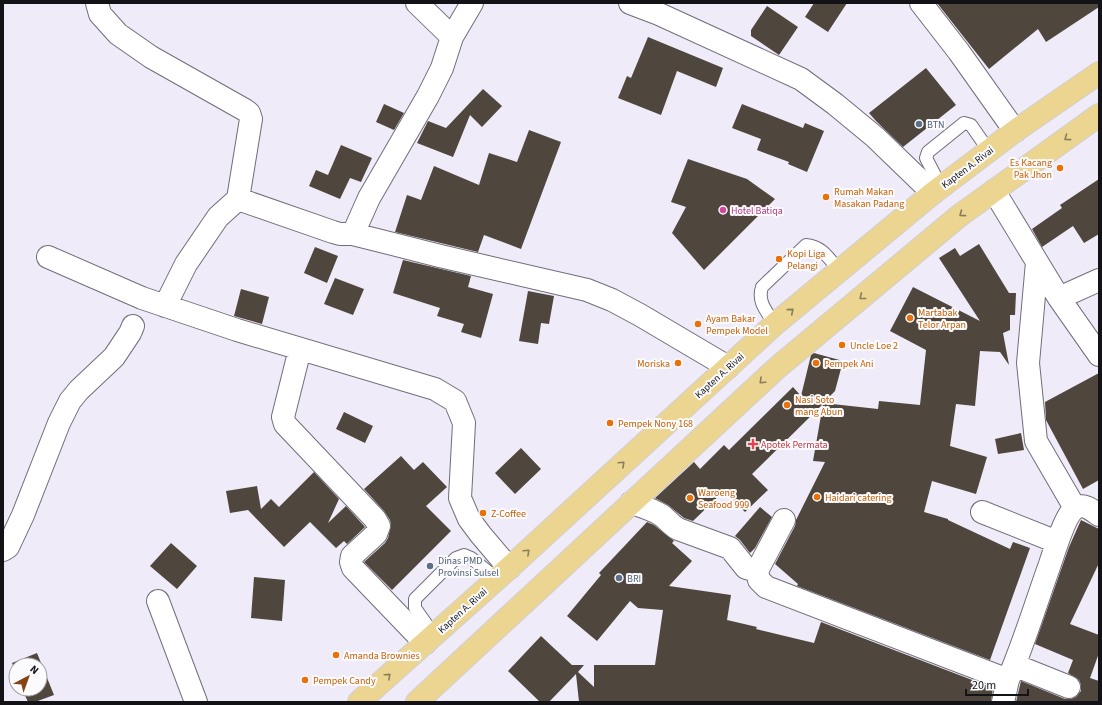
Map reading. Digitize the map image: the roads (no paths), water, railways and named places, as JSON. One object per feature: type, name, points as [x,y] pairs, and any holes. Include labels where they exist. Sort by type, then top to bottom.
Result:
[{"type":"main road","name":"Kapten A. Rivai","points":[[359,702],[503,574],[775,324],[937,190],[1015,131],[1099,74]]},
{"type":"main road","points":[[417,702],[778,367],[959,216],[1099,115]]},
{"type":"street","points":[[97,3],[100,14],[118,34],[151,57],[245,110],[249,113],[251,119],[238,199],[218,217],[186,264],[165,306]]},
{"type":"street","points":[[417,3],[452,37]]},
{"type":"street","points":[[353,234],[369,198],[428,96],[442,68],[452,37],[472,3]]},
{"type":"street","points":[[630,3],[659,14],[801,79],[835,104],[937,190]]},
{"type":"street","points":[[921,3],[959,52],[1015,131]]},
{"type":"street","points":[[994,191],[1059,298],[1099,355]]},
{"type":"street","points":[[238,199],[340,234],[353,234],[587,290],[612,300],[640,315],[728,367]]},
{"type":"street","points":[[48,257],[142,298],[300,349],[435,389],[455,401],[464,423],[460,498],[473,524],[503,574]]},
{"type":"street","points":[[1037,262],[1028,362],[1036,441],[1075,508]]},
{"type":"street","points":[[1059,298],[1099,280]]},
{"type":"street","points":[[3,550],[8,546],[23,515],[59,423],[70,402],[79,390],[114,356],[134,326]]},
{"type":"street","points":[[300,349],[283,417],[285,424],[375,519],[379,526],[376,534],[352,556],[351,562],[353,568],[430,639]]},
{"type":"street","points":[[631,503],[662,515],[672,526],[678,529],[730,548],[746,568],[757,571]]},
{"type":"street","points":[[1003,702],[1011,673],[1058,542],[1070,514],[1075,508],[1082,506],[1090,508],[1099,515]]},
{"type":"street","points":[[982,512],[1058,542]]},
{"type":"street","points":[[784,520],[757,571],[759,580],[766,587],[1011,673],[1069,687]]},
{"type":"street","points":[[158,600],[196,702]]},
{"type":"lane","points":[[937,190],[926,158],[928,152],[964,123],[971,125],[989,151]]},
{"type":"lane","points":[[775,324],[761,303],[759,295],[762,287],[806,245],[814,246],[822,250],[840,270]]},
{"type":"lane","points":[[430,639],[415,608],[415,599],[456,558],[464,555],[503,574]]},
{"type":"place","name":"BTN","points":[[919,124]]},
{"type":"place","name":"Es Kacang Pak Jhon","points":[[1060,168]]},
{"type":"place","name":"Rumah Makan Masakan Padang","points":[[826,197]]},
{"type":"place","name":"Hotel Batiqa","points":[[723,210]]},
{"type":"place","name":"Kopi Liga Pelangi","points":[[779,259]]},
{"type":"place","name":"Martabak Telor Arpan","points":[[910,318]]},
{"type":"place","name":"Ayam Bakar Pempek Model","points":[[698,324]]},
{"type":"place","name":"Uncle Loe 2","points":[[842,345]]},
{"type":"place","name":"Moriska","points":[[678,363]]},
{"type":"place","name":"Pempek Ani","points":[[816,363]]},
{"type":"place","name":"Nasi Soto mang Abun","points":[[787,405]]},
{"type":"place","name":"Pempek Nony 168","points":[[610,423]]},
{"type":"place","name":"Apotek Permata","points":[[753,444]]},
{"type":"place","name":"Haidari catering","points":[[817,497]]},
{"type":"place","name":"Waroeng Seafood 999","points":[[690,498]]},
{"type":"place","name":"Z-Coffee","points":[[483,513]]},
{"type":"place","name":"Dinas PMD Provinsi Sulsel","points":[[430,566]]},
{"type":"place","name":"BRI","points":[[619,578]]},
{"type":"place","name":"Amanda Brownies","points":[[336,655]]},
{"type":"place","name":"Pempek Candy","points":[[305,680]]}]
